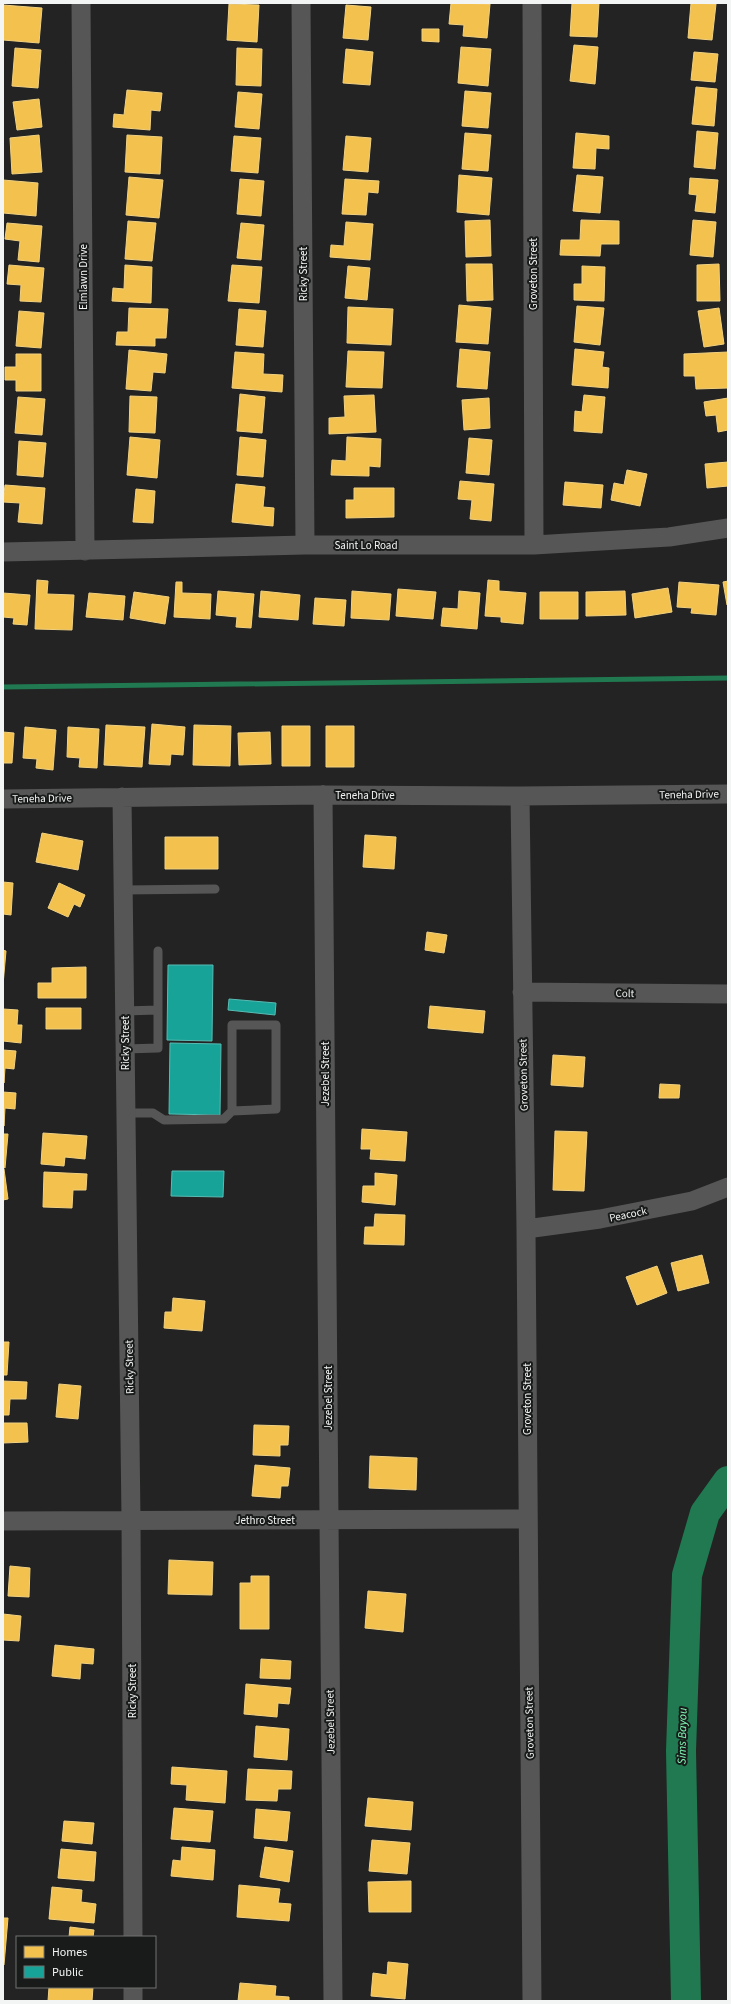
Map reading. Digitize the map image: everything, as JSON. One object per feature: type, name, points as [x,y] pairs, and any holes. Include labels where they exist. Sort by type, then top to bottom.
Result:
[{"type":"street","name":"Elmlawn Drive","points":[[81,3],[85,551]]},
{"type":"street","name":"Ricky Street","points":[[301,3],[305,545]]},
{"type":"street","name":"Groveton Street","points":[[532,3],[534,545]]},
{"type":"street","name":"Saint Lo Road","points":[[3,552],[305,545],[534,545],[669,537],[728,528]]},
{"type":"street","name":"Teneha Drive","points":[[3,799],[323,795],[520,796],[728,794]]},
{"type":"street","name":"Jezebel Street","points":[[323,795],[333,2001]]},
{"type":"street","name":"Groveton Street","points":[[520,796],[526,1229],[527,1519],[532,2001]]},
{"type":"street","name":"Ricky Street","points":[[122,797],[131,1519],[133,1936]]},
{"type":"street","name":"Colt","points":[[522,992],[728,994]]},
{"type":"street","name":"Peacock","points":[[526,1229],[600,1219],[692,1200],[728,1186]]},
{"type":"street","name":"Jethro Street","points":[[3,1521],[131,1519],[527,1519]]},
{"type":"street","points":[[133,1988],[133,2001]]},
{"type":"lane","points":[[123,890],[215,889]]},
{"type":"lane","points":[[125,1049],[158,1048],[158,951]]},
{"type":"lane","points":[[124,1011],[158,1010]]},
{"type":"lane","points":[[125,1113],[153,1113],[164,1120],[224,1119],[232,1111],[276,1109],[276,1025],[232,1025],[232,1111]]},
{"type":"building: Homes","points":[[451,3],[490,4],[487,38],[463,36],[464,25],[449,24]]},
{"type":"building: Homes","points":[[572,3],[599,3],[597,37],[570,36]]},
{"type":"building: Homes","points":[[691,3],[716,4],[712,40],[688,38]]},
{"type":"building: Homes","points":[[229,4],[259,5],[257,42],[227,40]]},
{"type":"building: Homes","points":[[3,5],[42,8],[39,43],[3,40]]},
{"type":"building: Homes","points":[[346,5],[371,7],[368,40],[343,38]]},
{"type":"building: Homes","points":[[422,29],[439,29],[439,42],[422,41]]},
{"type":"building: Homes","points":[[574,45],[598,47],[595,84],[570,81]]},
{"type":"building: Homes","points":[[461,47],[491,49],[488,86],[458,83]]},
{"type":"building: Homes","points":[[15,48],[41,50],[38,88],[12,86]]},
{"type":"building: Homes","points":[[237,48],[262,49],[261,86],[236,85]]},
{"type":"building: Homes","points":[[346,49],[373,52],[370,85],[343,83]]},
{"type":"building: Homes","points":[[694,52],[718,54],[715,82],[691,80]]},
{"type":"building: Homes","points":[[696,87],[717,89],[714,126],[692,124]]},
{"type":"building: Homes","points":[[127,90],[162,93],[160,111],[151,110],[150,130],[113,127],[114,114],[124,115]]},
{"type":"building: Homes","points":[[465,91],[491,93],[488,128],[462,126]]},
{"type":"building: Homes","points":[[238,92],[262,94],[259,129],[235,127]]},
{"type":"building: Homes","points":[[39,99],[42,127],[17,130],[13,102]]},
{"type":"building: Homes","points":[[697,131],[718,133],[715,169],[694,167]]},
{"type":"building: Homes","points":[[465,133],[491,135],[488,171],[462,169]]},
{"type":"building: Homes","points":[[576,133],[609,136],[609,149],[596,148],[595,169],[573,168]]},
{"type":"building: Homes","points":[[39,135],[42,172],[12,174],[10,138]]},
{"type":"building: Homes","points":[[127,135],[162,137],[160,174],[125,172]]},
{"type":"building: Homes","points":[[234,136],[261,138],[258,173],[231,171]]},
{"type":"building: Homes","points":[[346,136],[371,138],[368,172],[343,170]]},
{"type":"building: Homes","points":[[459,175],[492,178],[489,215],[457,212]]},
{"type":"building: Homes","points":[[577,175],[603,177],[600,213],[573,211]]},
{"type":"building: Homes","points":[[129,177],[163,180],[159,218],[126,215]]},
{"type":"building: Homes","points":[[690,178],[718,180],[715,213],[695,211],[697,195],[689,194]]},
{"type":"building: Homes","points":[[240,179],[264,181],[261,216],[237,214]]},
{"type":"building: Homes","points":[[345,179],[379,181],[378,193],[368,192],[366,215],[342,214]]},
{"type":"building: Homes","points":[[3,180],[38,183],[36,216],[3,213]]},
{"type":"building: Homes","points":[[490,220],[491,256],[466,257],[465,221]]},
{"type":"building: Homes","points":[[581,220],[619,221],[619,244],[601,244],[600,256],[560,255],[561,240],[580,240]]},
{"type":"building: Homes","points":[[693,220],[716,222],[713,257],[690,255]]},
{"type":"building: Homes","points":[[128,221],[156,223],[152,261],[125,259]]},
{"type":"building: Homes","points":[[346,222],[373,224],[370,260],[330,257],[331,245],[344,246]]},
{"type":"building: Homes","points":[[7,223],[42,226],[39,262],[18,260],[20,241],[5,239]]},
{"type":"building: Homes","points":[[241,223],[264,225],[261,260],[237,258]]},
{"type":"building: Homes","points":[[466,264],[492,264],[493,300],[467,301]]},
{"type":"building: Homes","points":[[719,264],[720,301],[697,301],[697,265]]},
{"type":"building: Homes","points":[[9,265],[44,268],[41,302],[20,301],[21,285],[7,284]]},
{"type":"building: Homes","points":[[125,265],[152,267],[151,303],[112,301],[113,288],[124,289]]},
{"type":"building: Homes","points":[[232,265],[262,267],[259,303],[228,301]]},
{"type":"building: Homes","points":[[348,266],[370,268],[367,300],[345,298]]},
{"type":"building: Homes","points":[[582,266],[605,267],[604,301],[574,300],[574,284],[582,284]]},
{"type":"building: Homes","points":[[459,305],[491,308],[488,344],[456,342]]},
{"type":"building: Homes","points":[[577,306],[604,308],[600,345],[574,342]]},
{"type":"building: Homes","points":[[348,307],[393,309],[391,345],[347,343]]},
{"type":"building: Homes","points":[[129,308],[168,309],[166,338],[155,338],[155,346],[116,345],[117,332],[128,332]]},
{"type":"building: Homes","points":[[719,308],[724,344],[704,347],[698,311]]},
{"type":"building: Homes","points":[[239,309],[266,311],[263,347],[236,345]]},
{"type":"building: Homes","points":[[19,311],[44,313],[41,348],[16,346]]},
{"type":"building: Homes","points":[[460,349],[490,352],[487,389],[457,387]]},
{"type":"building: Homes","points":[[575,349],[604,352],[602,367],[609,368],[608,388],[572,385]]},
{"type":"building: Homes","points":[[129,350],[167,354],[165,373],[153,372],[151,391],[126,389]]},
{"type":"building: Homes","points":[[348,351],[384,352],[382,388],[346,387]]},
{"type":"building: Homes","points":[[235,352],[264,354],[263,374],[283,375],[282,392],[232,388]]},
{"type":"building: Homes","points":[[728,352],[728,388],[696,389],[695,376],[684,376],[684,354]]},
{"type":"building: Homes","points":[[16,354],[41,354],[41,391],[16,391],[16,380],[5,380],[5,367],[16,367]]},
{"type":"building: Homes","points":[[240,394],[265,397],[262,433],[237,431]]},
{"type":"building: Homes","points":[[374,395],[376,432],[329,434],[329,418],[345,417],[344,396]]},
{"type":"building: Homes","points":[[584,395],[605,397],[602,433],[574,431],[575,411],[582,412]]},
{"type":"building: Homes","points":[[130,396],[157,397],[155,433],[129,432]]},
{"type":"building: Homes","points":[[18,397],[45,399],[42,435],[15,433]]},
{"type":"building: Homes","points":[[489,398],[490,428],[464,430],[462,400]]},
{"type":"building: Homes","points":[[728,398],[728,430],[718,432],[716,415],[706,416],[704,402]]},
{"type":"building: Homes","points":[[130,437],[160,440],[157,478],[127,475]]},
{"type":"building: Homes","points":[[240,437],[266,440],[263,477],[237,475]]},
{"type":"building: Homes","points":[[347,437],[381,439],[380,467],[369,466],[369,476],[331,475],[332,460],[346,461]]},
{"type":"building: Homes","points":[[469,438],[492,440],[489,475],[466,473]]},
{"type":"building: Homes","points":[[19,441],[46,443],[43,477],[17,475]]},
{"type":"building: Homes","points":[[728,462],[728,486],[707,488],[705,464]]},
{"type":"building: Homes","points":[[627,470],[647,474],[640,506],[611,500],[614,483],[624,485]]},
{"type":"building: Homes","points":[[460,481],[494,484],[491,521],[470,519],[472,500],[458,499]]},
{"type":"building: Homes","points":[[565,482],[603,485],[601,508],[563,505]]},
{"type":"building: Homes","points":[[236,484],[265,487],[263,507],[274,508],[273,526],[232,522]]},
{"type":"building: Homes","points":[[5,485],[45,488],[42,524],[18,522],[20,503],[3,502]]},
{"type":"building: Homes","points":[[354,488],[394,488],[394,517],[346,518],[346,500],[354,500]]},
{"type":"building: Homes","points":[[136,489],[155,491],[153,523],[133,522]]},
{"type":"building: Homes","points":[[37,580],[48,581],[47,594],[74,595],[72,630],[35,629]]},
{"type":"building: Homes","points":[[488,580],[499,581],[499,591],[526,593],[523,624],[501,622],[501,617],[485,616]]},
{"type":"building: Homes","points":[[728,581],[728,604],[727,605],[723,582]]},
{"type":"building: Homes","points":[[176,582],[182,582],[182,593],[211,594],[210,619],[174,617]]},
{"type":"building: Homes","points":[[679,582],[719,585],[716,615],[691,613],[692,608],[677,607]]},
{"type":"building: Homes","points":[[668,588],[672,612],[635,618],[632,594]]},
{"type":"building: Homes","points":[[398,589],[436,592],[433,619],[396,616]]},
{"type":"building: Homes","points":[[218,591],[254,594],[251,628],[236,627],[237,617],[216,615]]},
{"type":"building: Homes","points":[[261,591],[300,595],[298,620],[259,617]]},
{"type":"building: Homes","points":[[352,591],[391,594],[389,620],[351,618]]},
{"type":"building: Homes","points":[[459,591],[480,593],[477,629],[441,626],[443,608],[458,609]]},
{"type":"building: Homes","points":[[625,591],[626,615],[586,616],[586,592]]},
{"type":"building: Homes","points":[[134,592],[169,597],[165,624],[130,618]]},
{"type":"building: Homes","points":[[540,592],[578,592],[578,619],[540,619]]},
{"type":"building: Homes","points":[[3,593],[30,595],[27,625],[13,624],[14,618],[3,617]]},
{"type":"building: Homes","points":[[89,593],[125,596],[123,620],[86,617]]},
{"type":"building: Homes","points":[[315,598],[346,600],[344,626],[313,624]]},
{"type":"building: Homes","points":[[152,724],[185,727],[183,755],[171,754],[170,765],[149,764]]},
{"type":"building: Homes","points":[[106,725],[145,727],[142,767],[104,765]]},
{"type":"building: Homes","points":[[194,725],[231,726],[230,766],[193,765]]},
{"type":"building: Homes","points":[[282,726],[310,726],[310,766],[282,766]]},
{"type":"building: Homes","points":[[326,726],[354,726],[354,767],[326,767]]},
{"type":"building: Homes","points":[[25,727],[56,730],[53,770],[36,768],[37,759],[23,758]]},
{"type":"building: Homes","points":[[68,727],[99,729],[97,768],[79,767],[80,758],[67,757]]},
{"type":"building: Homes","points":[[3,732],[14,733],[12,763],[3,763]]},
{"type":"building: Homes","points":[[270,732],[271,764],[239,765],[238,733]]},
{"type":"building: Homes","points":[[42,833],[83,841],[78,870],[36,862]]},
{"type":"building: Homes","points":[[365,835],[396,837],[394,869],[363,867]]},
{"type":"building: Homes","points":[[165,837],[218,837],[218,869],[165,869]]},
{"type":"building: Homes","points":[[3,882],[13,883],[11,915],[3,914]]},
{"type":"building: Homes","points":[[59,883],[85,895],[80,907],[74,904],[68,917],[48,908]]},
{"type":"building: Homes","points":[[427,932],[447,935],[444,953],[425,950]]},
{"type":"building: Homes","points":[[3,950],[6,951],[3,985]]},
{"type":"building: Homes","points":[[86,967],[86,998],[38,998],[38,983],[52,983],[52,968]]},
{"type":"building: Homes","points":[[430,1006],[485,1011],[483,1033],[428,1028]]},
{"type":"building: Homes","points":[[46,1008],[81,1008],[81,1029],[46,1029]]},
{"type":"building: Homes","points":[[3,1009],[18,1010],[17,1025],[22,1025],[21,1043],[3,1041]]},
{"type":"building: Homes","points":[[3,1050],[16,1051],[14,1069],[5,1068],[4,1083]]},
{"type":"building: Homes","points":[[553,1055],[585,1057],[583,1087],[551,1085]]},
{"type":"building: Homes","points":[[660,1084],[680,1085],[679,1098],[659,1098]]},
{"type":"building: Homes","points":[[3,1092],[16,1093],[15,1109],[5,1108],[4,1126]]},
{"type":"building: Homes","points":[[362,1129],[407,1132],[405,1161],[370,1159],[371,1149],[361,1149]]},
{"type":"building: Homes","points":[[555,1131],[587,1132],[584,1191],[553,1190]]},
{"type":"building: Homes","points":[[43,1133],[87,1136],[85,1159],[65,1157],[64,1166],[41,1164]]},
{"type":"building: Homes","points":[[3,1134],[8,1134],[5,1168],[3,1167]]},
{"type":"building: Homes","points":[[4,1169],[8,1199],[3,1200],[3,1170]]},
{"type":"building: Homes","points":[[44,1172],[87,1174],[86,1190],[73,1190],[72,1208],[43,1207]]},
{"type":"building: Homes","points":[[375,1173],[397,1175],[395,1205],[362,1202],[363,1186],[375,1186]]},
{"type":"building: Homes","points":[[375,1214],[405,1215],[404,1245],[364,1244],[365,1227],[374,1227]]},
{"type":"building: Homes","points":[[702,1255],[709,1283],[678,1291],[671,1263]]},
{"type":"building: Homes","points":[[657,1266],[667,1293],[637,1305],[626,1277]]},
{"type":"building: Homes","points":[[173,1298],[205,1301],[202,1331],[164,1328],[165,1312],[172,1312]]},
{"type":"building: Homes","points":[[3,1342],[9,1342],[7,1375],[3,1375]]},
{"type":"building: Homes","points":[[3,1381],[27,1382],[26,1399],[10,1399],[9,1415],[3,1415]]},
{"type":"building: Homes","points":[[59,1384],[81,1386],[78,1419],[56,1417]]},
{"type":"building: Homes","points":[[3,1423],[27,1423],[28,1442],[3,1443]]},
{"type":"building: Homes","points":[[254,1425],[289,1426],[288,1445],[280,1445],[280,1456],[253,1455]]},
{"type":"building: Homes","points":[[370,1456],[417,1458],[416,1490],[369,1488]]},
{"type":"building: Homes","points":[[255,1465],[290,1468],[288,1486],[281,1486],[280,1498],[252,1496]]},
{"type":"building: Homes","points":[[169,1560],[213,1562],[212,1595],[168,1594]]},
{"type":"building: Homes","points":[[10,1566],[30,1568],[29,1597],[8,1596]]},
{"type":"building: Homes","points":[[251,1576],[269,1576],[269,1629],[240,1629],[240,1583],[251,1583]]},
{"type":"building: Homes","points":[[368,1591],[406,1594],[403,1632],[365,1628]]},
{"type":"building: Homes","points":[[3,1614],[21,1616],[19,1641],[3,1640]]},
{"type":"building: Homes","points":[[55,1645],[94,1649],[93,1664],[81,1663],[80,1679],[52,1676]]},
{"type":"building: Homes","points":[[261,1659],[291,1661],[290,1679],[260,1678]]},
{"type":"building: Homes","points":[[246,1684],[291,1688],[289,1704],[278,1703],[277,1717],[244,1714]]},
{"type":"building: Homes","points":[[256,1726],[289,1729],[287,1760],[254,1757]]},
{"type":"building: Homes","points":[[172,1767],[227,1771],[225,1803],[186,1800],[187,1785],[171,1784]]},
{"type":"building: Homes","points":[[248,1769],[292,1771],[291,1789],[278,1789],[277,1801],[246,1800]]},
{"type":"building: Homes","points":[[368,1798],[413,1802],[411,1830],[365,1826]]},
{"type":"building: Homes","points":[[174,1808],[213,1811],[210,1842],[171,1839]]},
{"type":"building: Homes","points":[[256,1809],[290,1812],[287,1841],[254,1838]]},
{"type":"building: Homes","points":[[64,1821],[94,1823],[92,1844],[62,1841]]},
{"type":"building: Homes","points":[[372,1840],[410,1843],[407,1874],[369,1871]]},
{"type":"building: Homes","points":[[182,1847],[215,1850],[213,1880],[171,1876],[173,1860],[181,1861]]},
{"type":"building: Homes","points":[[265,1847],[293,1851],[289,1882],[260,1877]]},
{"type":"building: Homes","points":[[61,1849],[96,1852],[94,1881],[58,1878]]},
{"type":"building: Homes","points":[[411,1881],[411,1912],[369,1912],[368,1882]]},
{"type":"building: Homes","points":[[239,1885],[280,1889],[278,1903],[291,1904],[289,1921],[237,1917]]},
{"type":"building: Homes","points":[[52,1887],[82,1890],[81,1902],[96,1904],[94,1923],[49,1919]]},
{"type":"building: Homes","points":[[3,1918],[8,1918],[4,1965],[3,1965]]},
{"type":"building: Homes","points":[[70,1927],[94,1930],[93,1936],[69,1936]]},
{"type":"building: Homes","points":[[388,1962],[408,1964],[405,1999],[371,1996],[373,1973],[387,1975]]},
{"type":"building: Homes","points":[[240,1983],[276,1986],[275,1996],[289,1997],[289,2001],[238,2001]]},
{"type":"building: Homes","points":[[49,1988],[93,1988],[92,2001],[48,2001]]},
{"type":"building: Public","points":[[168,965],[213,965],[212,1041],[167,1040]]},
{"type":"building: Public","points":[[229,999],[276,1003],[275,1015],[228,1010]]},
{"type":"building: Public","points":[[170,1043],[221,1044],[220,1115],[169,1114]]},
{"type":"building: Public","points":[[172,1171],[224,1171],[223,1197],[171,1196]]},
{"type":"waterway","points":[[3,687],[728,678]]},
{"type":"waterway","name":"Sims Bayou","points":[[686,2001],[681,1751],[687,1575],[705,1513],[728,1481]]}]
